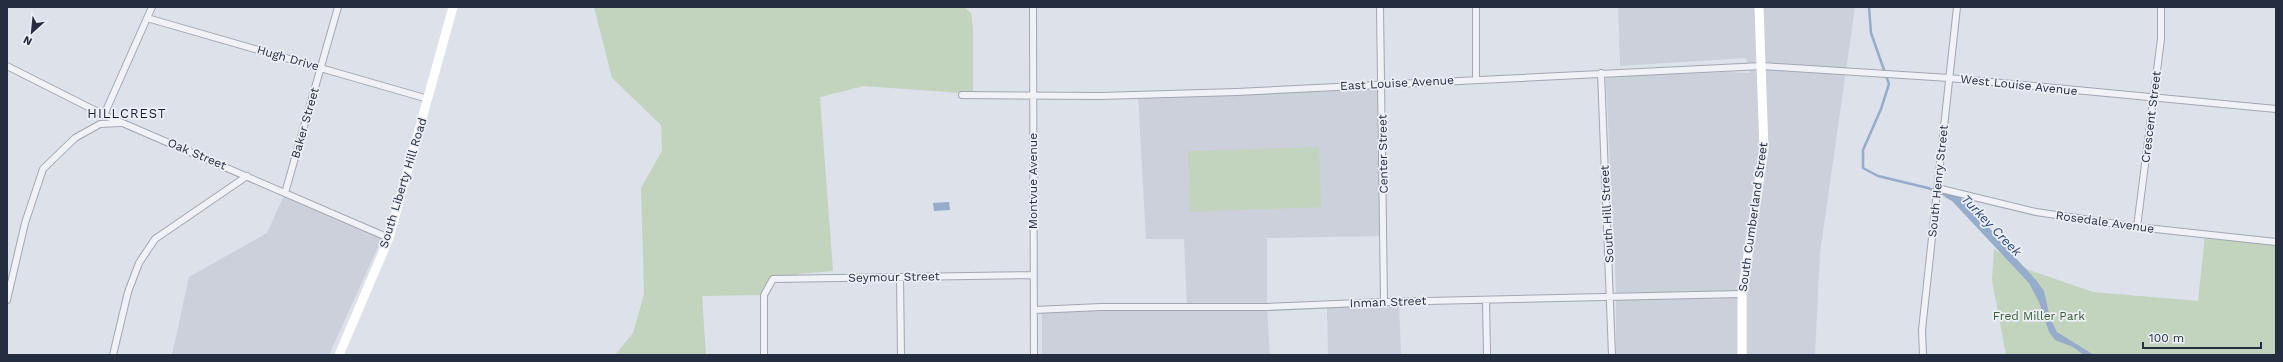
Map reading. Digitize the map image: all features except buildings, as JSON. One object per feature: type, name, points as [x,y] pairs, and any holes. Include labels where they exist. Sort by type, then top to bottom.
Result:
[{"type":"street","points":[[104,115],[152,7]]},
{"type":"street","name":"Baker Street","points":[[285,193],[338,7]]},
{"type":"street","name":"South Liberty Hill Road","points":[[339,355],[389,238],[453,7]]},
{"type":"street","name":"Montvue Avenue","points":[[1033,7],[1032,97],[1034,355]]},
{"type":"street","name":"Center Street","points":[[1380,7],[1384,302]]},
{"type":"street","points":[[1476,7],[1476,79]]},
{"type":"street","name":"South Cumberland Street","points":[[1742,355],[1742,294],[1764,149],[1759,7]]},
{"type":"street","name":"South Henry Street","points":[[1923,355],[1922,330],[1958,7]]},
{"type":"street","name":"Crescent Street","points":[[2137,227],[2161,38],[2161,7]]},
{"type":"street","name":"Hugh Drive","points":[[147,18],[428,99]]},
{"type":"street","name":"Oak Street","points":[[7,66],[104,115],[389,238]]},
{"type":"street","name":"East Louise Avenue","points":[[962,95],[1032,97],[1237,92],[1762,66]]},
{"type":"street","name":"West Louise Avenue","points":[[1762,66],[1949,78],[2276,109]]},
{"type":"street","name":"South Hill Street","points":[[1601,73],[1611,298],[1612,355]]},
{"type":"street","points":[[7,300],[25,223],[44,169],[75,138],[100,124],[121,122]]},
{"type":"street","points":[[113,355],[128,292],[139,263],[154,239],[247,176]]},
{"type":"street","name":"Rosedale Avenue","points":[[1937,188],[2036,212],[2137,227],[2276,242]]},
{"type":"street","name":"Seymour Street","points":[[764,355],[764,295],[773,279],[1033,275]]},
{"type":"street","points":[[900,277],[900,355]]},
{"type":"street","name":"Inman Street","points":[[1034,310],[1101,307],[1267,307],[1384,302],[1486,301],[1742,294]]},
{"type":"street","points":[[1486,301],[1487,355]]},
{"type":"shaded area","points":[[1618,7],[1855,7],[1820,253],[1815,355],[1616,355],[1616,288],[1607,77],[1728,72],[1750,73],[1746,58],[1620,66]]},
{"type":"shaded area","points":[[1381,84],[1382,236],[1267,238],[1267,307],[1270,355],[1042,355],[1042,310],[1187,308],[1184,239],[1146,239],[1138,95]]},
{"type":"shaded area","points":[[285,193],[383,236],[329,355],[172,355],[189,277],[267,233]]},
{"type":"shaded area","points":[[1399,302],[1401,355],[1328,355],[1327,304]]},
{"type":"green space","points":[[594,7],[964,7],[971,13],[973,28],[973,94],[864,86],[820,97],[833,271],[798,274],[798,278],[773,279],[764,295],[702,296],[706,355],[615,355],[633,333],[644,294],[641,188],[662,151],[661,125],[612,78]]},
{"type":"green space","points":[[1319,147],[1321,207],[1190,212],[1188,151]]},
{"type":"green space","name":"Fred Miller Park","points":[[2205,235],[2276,242],[2276,355],[2006,355],[1992,280],[1994,249],[2029,270],[2093,292],[2198,301]]},
{"type":"water","name":"Turkey Creek","points":[[1946,193],[1958,196],[1974,208],[1998,239],[2036,280],[2044,291],[2050,318],[2057,332],[2094,355],[2084,355],[2073,347],[2055,340],[2049,332],[2039,302],[2029,283],[1952,201],[1945,197]]},
{"type":"water","points":[[949,202],[950,210],[934,211],[933,203]]},
{"type":"waterway","name":"Turkey Creek","points":[[1869,7],[1871,33],[1889,84],[1881,109],[1863,150],[1863,168],[1878,176],[1928,188],[1948,196]]},
{"type":"district","name":"HILLCREST","points":[[127,113]]}]
